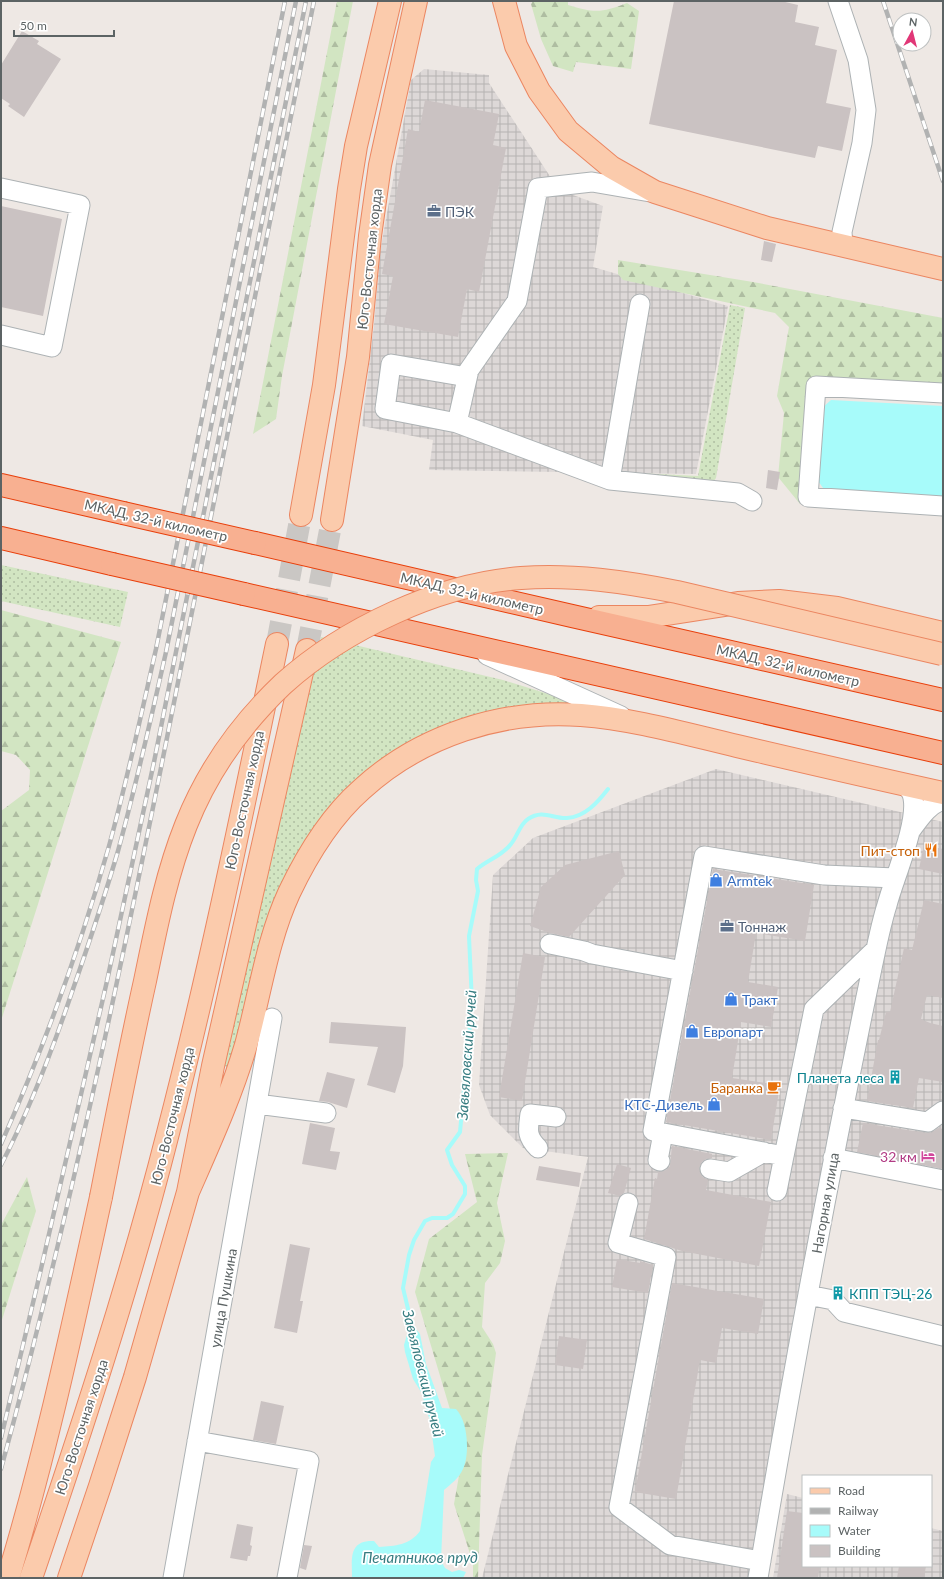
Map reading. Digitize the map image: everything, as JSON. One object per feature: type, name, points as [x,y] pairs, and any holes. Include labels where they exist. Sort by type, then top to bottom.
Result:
[{"type":"highway","name":"МКАД, 32-й километр","points":[[1,485],[943,700]]},
{"type":"highway","points":[[1,538],[943,753]]},
{"type":"main road","name":"Юго-Восточная хорда","points":[[302,515],[324,385],[349,189],[356,146],[390,1]]},
{"type":"main road","name":"Юго-Восточная хорда","points":[[332,520],[358,357],[370,236],[380,165],[416,1]]},
{"type":"main road","points":[[504,1],[516,46],[539,91],[568,131],[611,167],[655,192],[766,228],[943,269]]},
{"type":"main road","points":[[8,1578],[34,1490],[70,1342],[157,924],[176,852],[187,823],[209,779],[228,748],[244,727],[283,684],[328,649],[383,618],[425,600],[494,581],[544,577],[608,580],[649,586],[943,647]]},
{"type":"main road","points":[[572,616],[615,618],[648,617],[744,602],[779,601],[837,608],[943,647]]},
{"type":"main road","name":"Юго-Восточная хорда","points":[[31,1578],[114,1325],[168,1134],[209,963],[277,644]]},
{"type":"main road","name":"Юго-Восточная хорда","points":[[69,1578],[135,1377],[188,1192],[213,1066],[307,650]]},
{"type":"main road","points":[[188,1192],[231,1090],[246,1045],[261,981],[280,916],[301,869],[328,827],[361,790],[407,756],[429,744],[477,726],[513,718],[541,714],[582,715],[636,723],[943,793]]},
{"type":"street","points":[[838,1],[858,60],[866,110],[862,143],[842,232],[843,246]]},
{"type":"street","points":[[457,423],[468,370],[517,301],[538,188],[592,182],[655,192]]},
{"type":"street","points":[[1,188],[80,205],[52,347],[1,335]]},
{"type":"street","points":[[610,480],[640,304]]},
{"type":"street","points":[[467,377],[391,364],[385,409],[457,423],[610,480],[738,493],[752,501]]},
{"type":"street","points":[[943,393],[816,386],[808,497],[943,506]]},
{"type":"street","points":[[457,641],[636,723]]},
{"type":"street","name":"Нагорная улица","points":[[760,1569],[808,1295],[843,1108],[886,905],[910,831],[914,813],[913,797],[908,788],[900,783]]},
{"type":"street","name":"Нагорная улица","points":[[910,831],[924,811],[937,802],[943,800]]},
{"type":"street","points":[[784,1156],[688,1142],[653,1131],[704,856],[824,875],[895,878]]},
{"type":"street","points":[[550,944],[592,954],[683,971]]},
{"type":"street","points":[[777,1191],[814,1008],[876,948]]},
{"type":"street","name":"улица Пушкина","points":[[173,1578],[272,1018]]},
{"type":"street","points":[[257,1104],[326,1113]]},
{"type":"street","points":[[843,1108],[928,1122],[943,1111]]},
{"type":"street","points":[[538,1148],[532,1142],[528,1134],[530,1114],[556,1117]]},
{"type":"street","points":[[660,1161],[658,1160],[663,1133]]},
{"type":"street","points":[[710,1169],[729,1172],[764,1152]]},
{"type":"street","points":[[833,1158],[943,1180]]},
{"type":"street","points":[[628,1203],[618,1243],[666,1257],[619,1507],[670,1545],[760,1569]]},
{"type":"street","points":[[808,1295],[833,1300],[844,1312],[943,1336]]},
{"type":"street","points":[[197,1441],[309,1461],[287,1578]]},
{"type":"shaded area","points":[[424,69],[489,75],[489,83],[555,184],[573,195],[603,206],[593,267],[728,306],[696,474],[429,470],[433,440],[362,426],[374,325],[380,252],[411,80]]},
{"type":"shaded area","points":[[716,769],[943,822],[943,1181],[843,1161],[777,1505],[758,1578],[482,1578],[588,1157],[523,1148],[490,1115],[479,1085],[493,875],[533,838]]},
{"type":"shaded area","points":[[787,1494],[802,1498],[802,1567],[932,1567],[932,1528],[943,1531],[943,1578],[773,1578]]},
{"type":"green space","points":[[337,1],[353,1],[282,376],[276,419],[253,434]]},
{"type":"green space","points":[[533,1],[568,1],[568,5],[592,11],[611,9],[627,3],[639,11],[631,69],[576,62],[573,72],[553,66],[541,39],[531,4]]},
{"type":"green space","points":[[618,260],[753,282],[943,318],[943,384],[808,383],[800,504],[778,477],[784,413],[777,396],[789,327],[775,313],[623,280],[618,274]]},
{"type":"green space","points":[[730,305],[745,308],[716,478],[711,485],[617,472],[698,476]]},
{"type":"green space","points":[[1,565],[128,592],[120,627],[1,601]]},
{"type":"green space","points":[[1,610],[121,642],[1,1021],[1,811],[29,790],[30,770],[16,755],[1,751]]},
{"type":"green space","points":[[321,637],[503,680],[571,701],[572,704],[532,704],[496,709],[444,726],[414,740],[386,757],[360,777],[336,800],[316,825],[297,853],[278,892],[229,1066],[227,1067],[224,1063]]},
{"type":"green space","points":[[508,1153],[497,1203],[505,1241],[500,1263],[485,1283],[482,1327],[493,1344],[496,1353],[482,1455],[478,1578],[473,1578],[473,1563],[454,1504],[463,1453],[415,1292],[429,1239],[477,1202],[465,1154]]},
{"type":"green space","points":[[27,1177],[36,1211],[1,1323],[1,1225]]},
{"type":"water","points":[[831,400],[943,406],[943,498],[826,492],[818,481],[821,409]]},
{"type":"water","name":"Печатников пруд","points":[[415,1328],[420,1334],[426,1364],[442,1408],[456,1409],[463,1421],[467,1438],[467,1455],[463,1469],[457,1478],[444,1490],[441,1561],[445,1568],[452,1572],[459,1570],[466,1572],[463,1578],[352,1578],[353,1552],[360,1544],[374,1541],[379,1547],[402,1544],[412,1539],[420,1531],[431,1462],[435,1456],[430,1421],[421,1392],[413,1379],[405,1352],[404,1345],[408,1331]]},
{"type":"building","points":[[674,1],[781,1],[798,5],[795,22],[819,27],[815,45],[837,50],[826,103],[851,108],[842,151],[818,146],[815,158],[649,124]]},
{"type":"building","points":[[22,31],[39,41],[37,44],[61,59],[24,117],[8,106],[10,104],[1,98],[1,65]]},
{"type":"building","points":[[425,100],[499,114],[493,145],[506,148],[479,292],[467,289],[458,337],[384,324],[393,276],[382,274],[408,129],[419,132]]},
{"type":"building","points":[[1,206],[62,219],[43,316],[1,307]]},
{"type":"building","points":[[764,241],[776,244],[772,262],[761,260]]},
{"type":"building","points":[[768,470],[780,472],[777,490],[766,488]]},
{"type":"building","points":[[924,845],[943,849],[943,874],[919,869]]},
{"type":"building","points":[[619,851],[625,875],[569,937],[550,933],[530,926],[541,887],[565,865]]},
{"type":"building","name":"Тракт","points":[[713,869],[814,885],[805,941],[756,933],[748,982],[778,987],[771,1027],[741,1022],[732,1078],[780,1085],[771,1140],[666,1122]]},
{"type":"building","points":[[924,900],[943,904],[943,998],[927,995],[921,1019],[943,1026],[943,1082],[919,1078],[913,1108],[867,1101],[878,1040],[886,1012],[890,1012],[904,948],[912,950]]},
{"type":"building","points":[[523,953],[545,957],[522,1101],[499,1097]]},
{"type":"building","points":[[331,1022],[406,1027],[403,1066],[395,1093],[367,1085],[378,1047],[329,1043]]},
{"type":"building","points":[[327,1072],[355,1079],[347,1108],[328,1102],[319,1101]]},
{"type":"building","points":[[310,1123],[335,1128],[330,1151],[340,1152],[336,1170],[302,1164]]},
{"type":"building","points":[[863,1123],[926,1133],[931,1133],[938,1128],[943,1129],[943,1169],[857,1152]]},
{"type":"building","points":[[672,1146],[712,1154],[712,1158],[706,1159],[699,1167],[700,1173],[708,1180],[706,1190],[771,1202],[759,1266],[682,1251],[644,1239],[655,1178],[657,1179],[658,1172],[666,1170],[670,1166]]},
{"type":"building","points":[[617,1164],[631,1168],[624,1193],[620,1196],[608,1193]]},
{"type":"building","points":[[539,1166],[581,1173],[579,1187],[536,1180]]},
{"type":"building","points":[[290,1244],[310,1248],[300,1301],[303,1301],[297,1333],[274,1328]]},
{"type":"building","points":[[617,1259],[640,1263],[640,1261],[653,1265],[648,1293],[612,1287]]},
{"type":"building","points":[[672,1283],[764,1299],[758,1334],[722,1328],[716,1363],[700,1360],[676,1499],[635,1492]]},
{"type":"building","points":[[559,1336],[587,1340],[583,1369],[555,1365]]},
{"type":"building","points":[[261,1401],[284,1406],[276,1444],[253,1440]]},
{"type":"building","points":[[787,1511],[802,1513],[802,1567],[820,1567],[818,1578],[777,1578]]},
{"type":"building","points":[[237,1524],[253,1527],[250,1545],[252,1546],[250,1556],[248,1556],[247,1561],[230,1558]]},
{"type":"building","points":[[304,1545],[312,1546],[306,1570],[300,1568]]},
{"type":"building","points":[[899,1567],[926,1567],[924,1578],[897,1578]]},
{"type":"waterway","name":"Завьяловский ручей","points":[[414,1334],[403,1288],[409,1255],[414,1240],[425,1221],[432,1218],[447,1218],[453,1214],[465,1194],[465,1186],[452,1165],[447,1150],[460,1132],[472,1003],[469,936],[478,891],[476,880],[477,869],[507,848],[525,821],[528,819],[538,815],[562,818],[580,815],[595,804],[608,789]]},
{"type":"tunnel","points":[[277,644],[301,515]]},
{"type":"tunnel","points":[[307,650],[332,520]]},
{"type":"railway","points":[[1,1144],[32,1071],[73,960],[98,884],[122,797],[156,649],[285,1]]},
{"type":"railway","points":[[1,1165],[31,1101],[57,1036],[107,887],[131,801],[166,652],[296,1]]},
{"type":"railway","points":[[1,1438],[107,981],[154,762],[306,1]]},
{"type":"railway","points":[[1,1469],[53,1266],[122,960],[314,1]]},
{"type":"railway","points":[[883,1],[943,181]]},
{"type":"place","name":"ПЭК","points":[[434,211]]},
{"type":"place","name":"Пит-стоп","points":[[931,850]]},
{"type":"place","name":"Armtek","points":[[716,880]]},
{"type":"place","name":"Тоннаж","points":[[727,926]]},
{"type":"place","name":"Тракт","points":[[731,999]]},
{"type":"place","name":"Европарт","points":[[692,1031]]},
{"type":"place","name":"Планета леса","points":[[895,1077]]},
{"type":"place","name":"Баранка","points":[[774,1087]]},
{"type":"place","name":"КТС-Дизель","points":[[714,1104]]},
{"type":"place","name":"32 км","points":[[928,1156]]},
{"type":"place","name":"КПП ТЭЦ-26","points":[[838,1293]]}]
